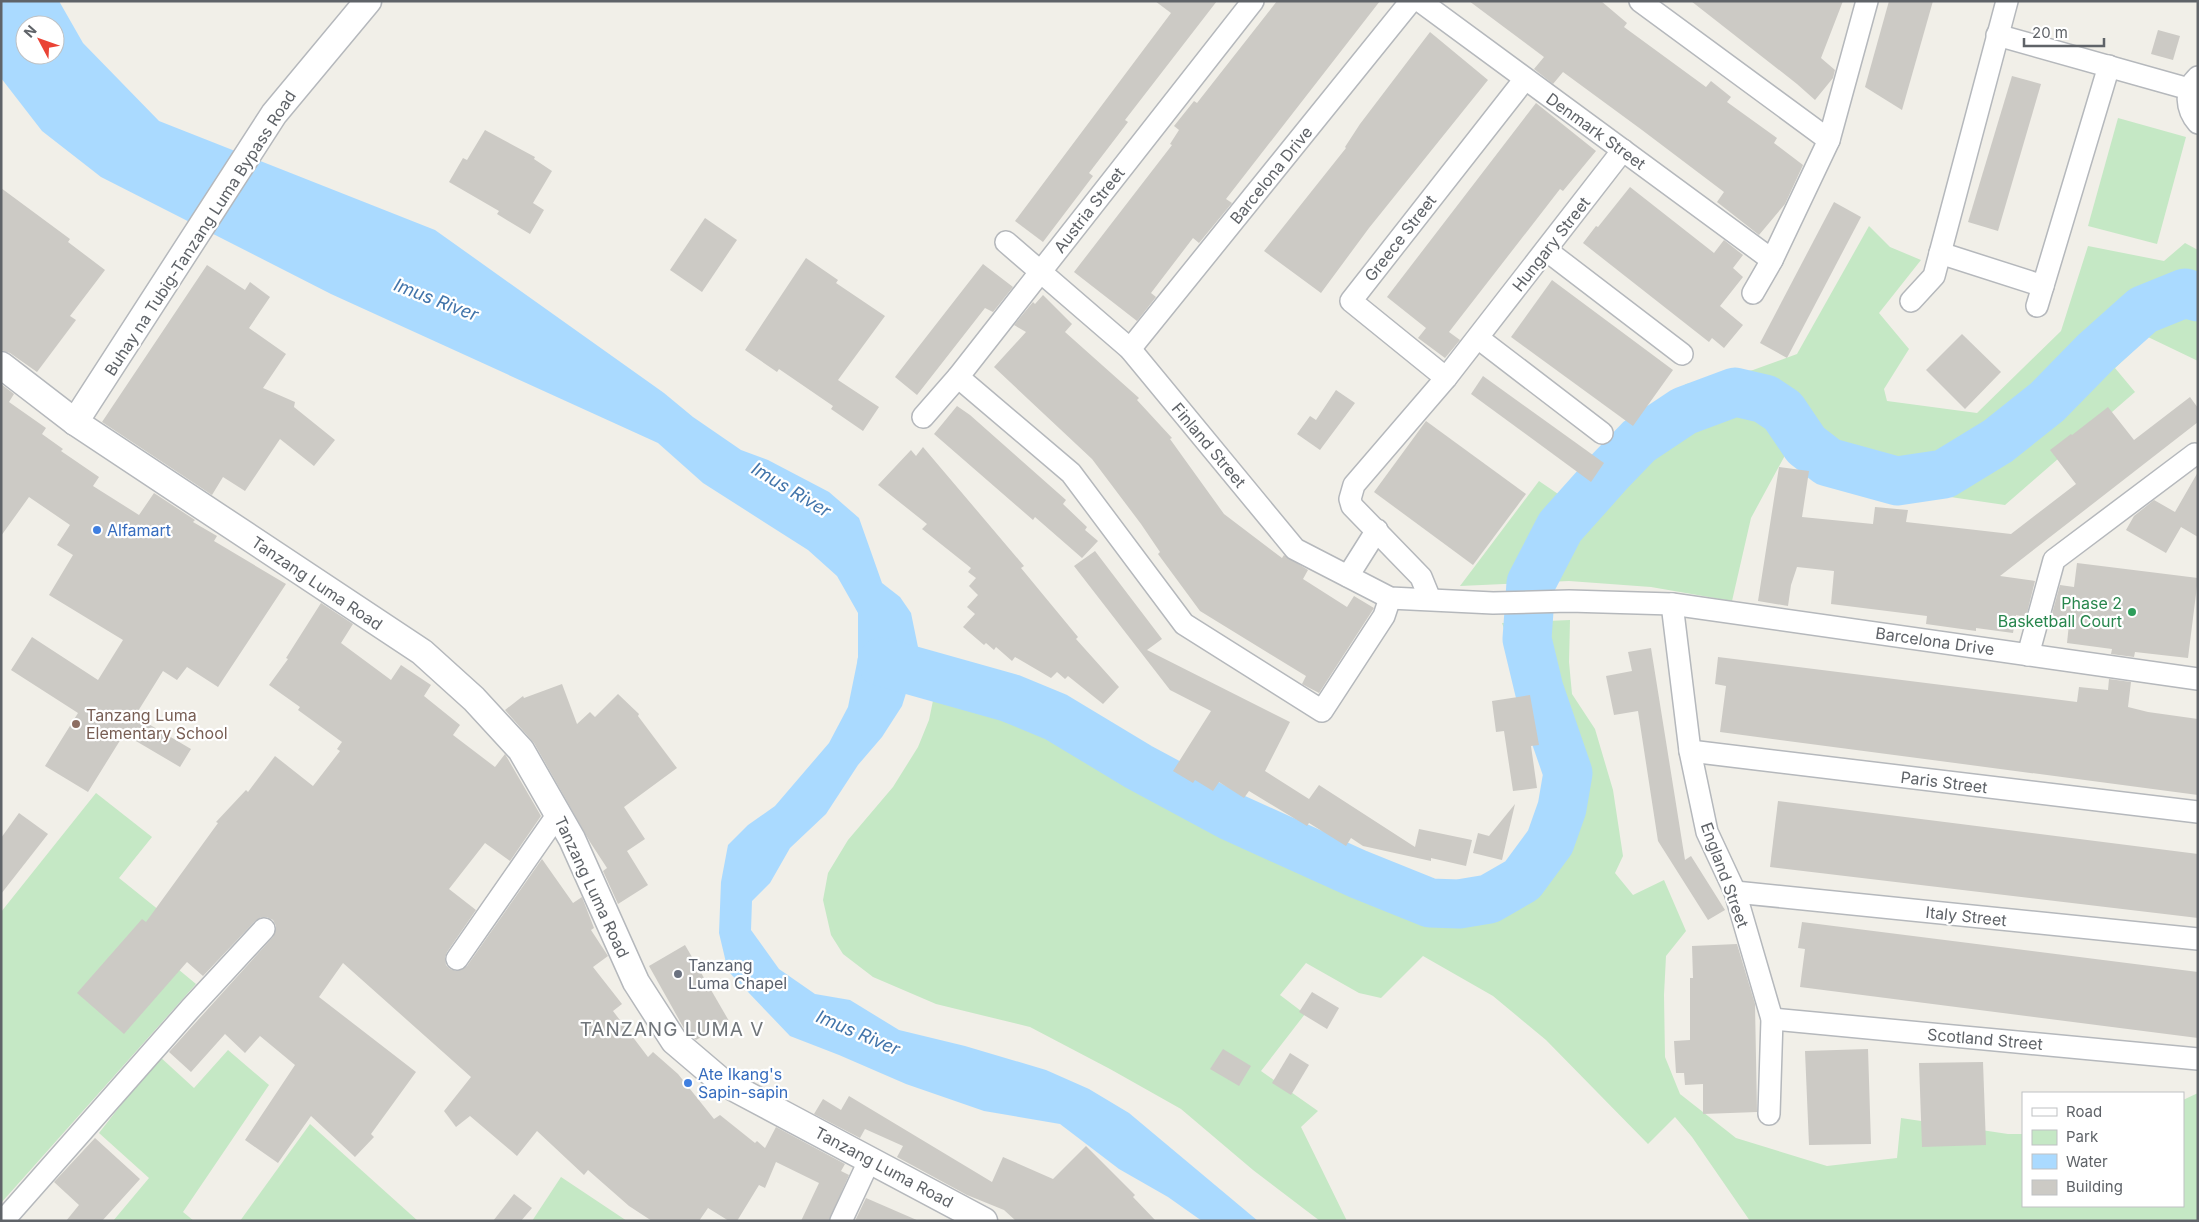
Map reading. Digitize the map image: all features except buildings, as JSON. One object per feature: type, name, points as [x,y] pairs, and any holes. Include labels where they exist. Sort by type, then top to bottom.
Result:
[{"type":"street","name":"Buhay na Tubig-Tanzang Luma Bypass Road","points":[[75,422],[284,100],[368,1]]},
{"type":"street","name":"Austria Street","points":[[923,417],[1041,272],[1253,1]]},
{"type":"street","name":"Barcelona Drive","points":[[1130,349],[1412,1]]},
{"type":"street","name":"Denmark Street","points":[[1420,1],[1772,260]]},
{"type":"street","points":[[1640,1],[1829,140]]},
{"type":"street","points":[[1753,293],[1772,260],[1829,140],[1867,1]]},
{"type":"street","points":[[1912,301],[1934,276],[2007,1]]},
{"type":"street","points":[[1997,35],[2109,66],[2194,83],[2188,102],[2191,115],[2198,123]]},
{"type":"street","points":[[1940,253],[2040,296],[2109,66]]},
{"type":"street","name":"Greece Street","points":[[1446,378],[1351,301],[1526,79]]},
{"type":"street","name":"Hungary Street","points":[[1377,530],[1352,506],[1350,499],[1354,484],[1446,378],[1623,150]]},
{"type":"street","name":"Finland Street","points":[[1006,242],[1130,349],[1295,548],[1390,598]]},
{"type":"street","points":[[1546,250],[1682,354]]},
{"type":"street","points":[[1478,338],[1602,433]]},
{"type":"street","name":"Tanzang Luma Road","points":[[1,365],[75,422],[422,652],[474,699],[521,750],[572,839],[636,982],[674,1041],[721,1081],[984,1221]]},
{"type":"street","points":[[958,376],[1071,473],[1184,624],[1322,711],[1384,616],[1390,598]]},
{"type":"street","points":[[2028,655],[2054,560],[2195,454],[2198,455]]},
{"type":"street","points":[[1348,576],[1377,530],[1421,577],[1430,599]]},
{"type":"street","name":"Barcelona Drive","points":[[1390,598],[1493,602],[1569,601],[1672,604],[2198,679]]},
{"type":"street","name":"England Street","points":[[1672,604],[1690,751],[1707,832],[1735,892],[1772,1019],[1769,1114]]},
{"type":"street","name":"Paris Street","points":[[1690,751],[2198,812]]},
{"type":"street","points":[[457,959],[558,814]]},
{"type":"street","name":"Italy Street","points":[[1735,892],[2198,939]]},
{"type":"street","points":[[3,1221],[190,1009],[264,929]]},
{"type":"street","name":"Scotland Street","points":[[1772,1019],[2198,1060]]},
{"type":"street","points":[[841,1221],[870,1159]]},
{"type":"green space","points":[[2118,118],[2186,137],[2157,244],[2088,226]]},
{"type":"green space","points":[[1869,226],[1890,247],[1921,260],[1879,313],[1909,349],[1884,389],[1887,401],[1977,413],[2061,331],[2088,246],[2164,261],[2185,243],[2198,250],[2198,361],[2148,337],[2115,368],[2135,392],[2005,505],[1889,488],[1825,472],[1789,448],[1751,518],[1732,601],[1651,587],[1569,581],[1460,586],[1539,481],[1561,496],[1686,384],[1753,370],[1797,354]]},
{"type":"green space","points":[[1570,620],[1569,662],[1572,694],[1595,729],[1613,790],[1623,856],[1615,873],[1633,895],[1664,880],[1686,931],[1666,956],[1664,995],[1665,1057],[1680,1094],[1736,1138],[1827,1166],[1897,1158],[1901,1118],[2008,1134],[2022,1134],[2022,1207],[2184,1207],[2184,1100],[2198,1093],[2198,1221],[1750,1221],[1692,1137],[1675,1117],[1648,1144],[1546,1040],[1493,996],[1423,956],[1381,998],[1359,993],[1306,963],[1280,995],[1305,1014],[1261,1071],[1318,1111],[1301,1127],[1347,1221],[1320,1221],[1253,1170],[1181,1109],[1030,1027],[936,1004],[873,977],[843,954],[831,935],[823,900],[828,873],[848,840],[893,787],[918,747],[929,720],[941,662],[1027,692],[1319,844],[1406,884],[1445,893],[1476,885],[1510,869],[1537,839],[1552,800],[1550,753],[1502,623]]},
{"type":"green space","points":[[96,793],[152,837],[119,878],[170,919],[149,945],[196,984],[1,1203],[1,912]]},
{"type":"green space","points":[[228,1050],[269,1085],[183,1212],[194,1221],[113,1221],[149,1178],[99,1133],[159,1056],[194,1088]]},
{"type":"green space","points":[[310,1124],[418,1221],[240,1221]]},
{"type":"green space","points":[[561,1177],[627,1221],[532,1221]]},
{"type":"water","name":"Imus River","points":[[1,1],[59,1],[83,43],[159,121],[435,230],[741,450],[768,460],[829,492],[859,518],[882,583],[900,597],[911,613],[919,652],[902,706],[882,737],[858,765],[826,814],[790,848],[770,883],[752,901],[751,930],[779,969],[815,994],[850,1000],[899,1030],[965,1046],[1046,1070],[1089,1089],[1129,1113],[1258,1221],[1202,1221],[1168,1197],[1119,1169],[1060,1124],[984,1111],[906,1084],[790,1036],[728,971],[719,933],[721,882],[728,845],[748,825],[775,806],[829,743],[848,707],[858,658],[858,613],[837,576],[808,550],[703,483],[658,443],[331,294],[101,177],[42,131],[1,78]]},
{"type":"waterway","points":[[882,662],[1010,698],[1056,717],[1139,767],[1230,816],[1358,874],[1430,903],[1459,904],[1489,899],[1522,880],[1550,842],[1562,808],[1568,773],[1539,689],[1527,639],[1531,583],[1560,527],[1639,441],[1684,411],[1735,392],[1765,399],[1783,411],[1806,445],[1828,462],[1897,481],[1944,474],[1998,441],[2047,402],[2096,352],[2143,310],[2185,293],[2198,297]]},
{"type":"place","name":"Alfamart","points":[[97,530]]},
{"type":"place","name":"Phase 2 Basketball Court","points":[[2132,612]]},
{"type":"place","name":"Tanzang Luma Elementary School","points":[[76,724]]},
{"type":"place","name":"Tanzang Luma Chapel","points":[[678,974]]},
{"type":"place","name":"Ate Ikang's Sapin-sapin","points":[[688,1083]]},
{"type":"district","name":"TANZANG LUMA V","points":[[672,1029]]}]
